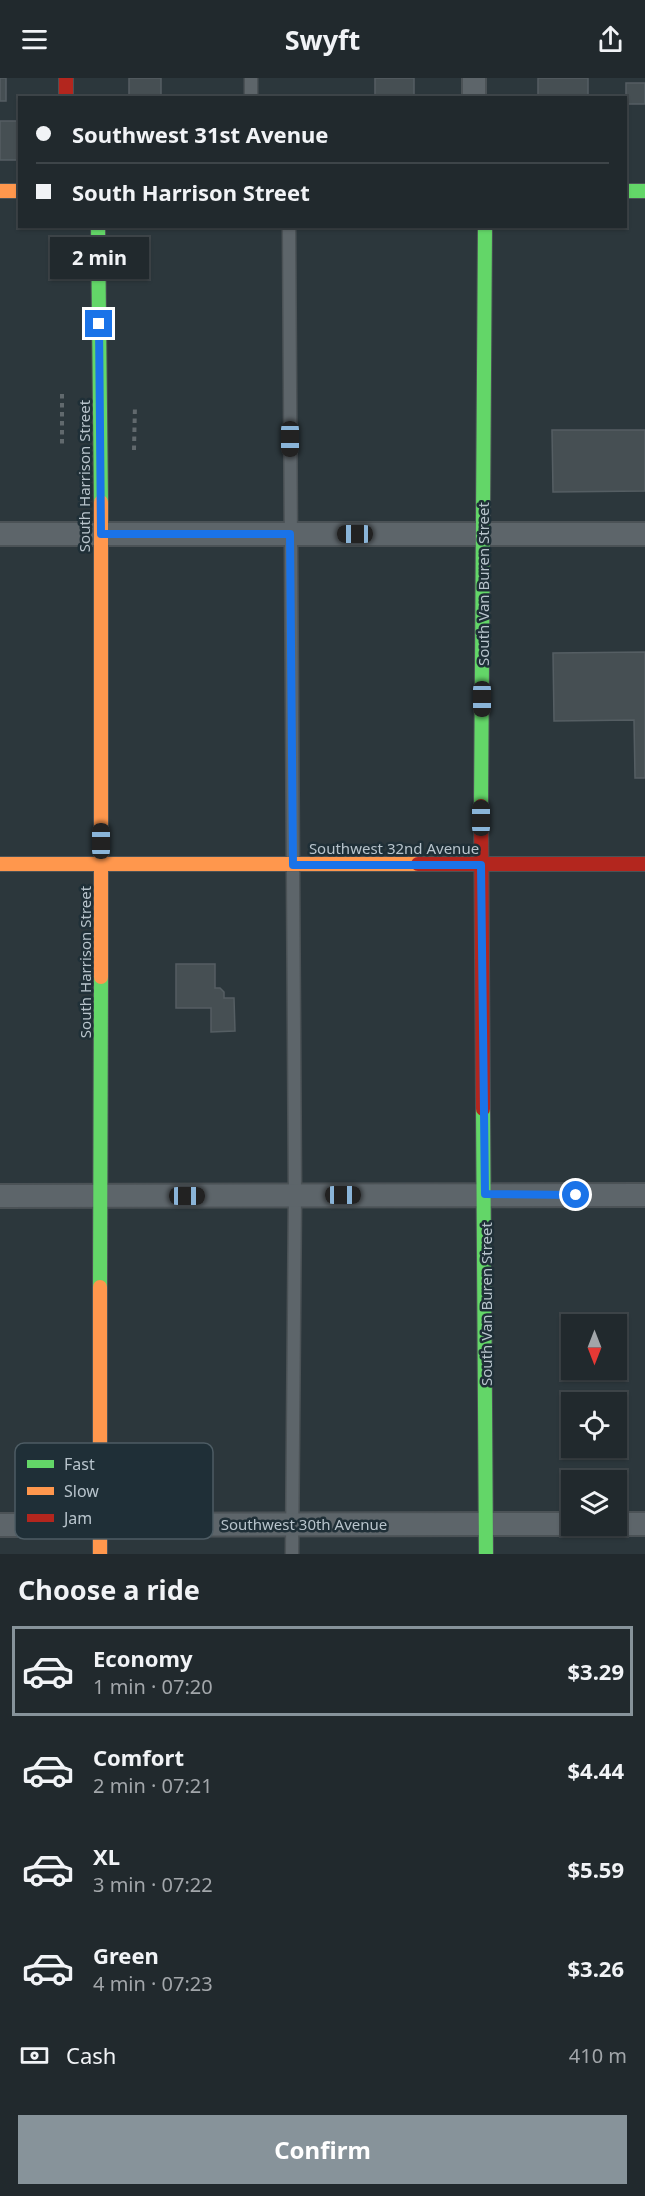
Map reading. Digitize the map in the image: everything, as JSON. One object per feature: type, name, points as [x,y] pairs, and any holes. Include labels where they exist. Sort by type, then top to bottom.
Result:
[{"type":"street","points":[[66,78],[66,96]]},
{"type":"street","points":[[474,78],[474,96]]},
{"type":"street","points":[[627,191],[645,190]]},
{"type":"street","points":[[0,191],[18,191]]},
{"type":"street","name":"South Harrison Street","points":[[98,228],[101,534],[100,1443]]},
{"type":"street","name":"South Van Buren Street","points":[[484,228],[481,865],[486,1554]]},
{"type":"street","points":[[0,534],[645,534]]},
{"type":"street","name":"Southwest 32nd Avenue","points":[[0,864],[645,864]]},
{"type":"street","points":[[0,1196],[645,1195]]},
{"type":"street","name":"Southwest 30th Avenue","points":[[213,1524],[561,1524]]},
{"type":"street","points":[[627,1524],[645,1524]]},
{"type":"lane","points":[[251,78],[251,96]]},
{"type":"lane","points":[[288,228],[295,1195],[292,1554]]},
{"type":"path","points":[[62,394],[62,445]]},
{"type":"path","points":[[134,450],[135,405]]},
{"type":"building","points":[[0,78],[6,78],[6,101],[0,101]]},
{"type":"building","points":[[129,78],[161,78],[161,96],[129,96]]},
{"type":"building","points":[[375,78],[414,78],[414,96],[375,96]]},
{"type":"building","points":[[538,78],[588,78],[588,96],[538,96]]},
{"type":"building","points":[[626,83],[645,83],[645,104],[627,104]]},
{"type":"building","points":[[0,121],[18,121],[18,160],[0,160]]},
{"type":"building","points":[[552,430],[645,430],[645,491],[553,492]]},
{"type":"building","points":[[645,652],[645,778],[635,778],[634,720],[554,721],[553,653]]},
{"type":"building","points":[[176,964],[215,964],[215,988],[220,988],[224,992],[224,998],[234,998],[235,1031],[211,1032],[211,1008],[176,1008]]},
{"type":"traffic: fast","points":[[627,191],[645,191]]},
{"type":"traffic: fast","points":[[98,228],[101,502]]},
{"type":"traffic: fast","points":[[481,806],[485,228]]},
{"type":"traffic: fast","points":[[100,1287],[101,977]]},
{"type":"traffic: fast","points":[[483,1109],[486,1554]]},
{"type":"traffic: slow","points":[[0,191],[18,191]]},
{"type":"traffic: slow","points":[[101,502],[101,977]]},
{"type":"traffic: slow","points":[[0,864],[418,864]]},
{"type":"traffic: slow","points":[[100,1287],[100,1443]]},
{"type":"traffic: slow","points":[[100,1539],[100,1554]]},
{"type":"traffic: jam","points":[[66,78],[66,96]]},
{"type":"traffic: jam","points":[[481,806],[483,1109]]},
{"type":"traffic: jam","points":[[418,864],[645,864]]},
{"type":"route","points":[[99,324],[101,534],[290,534],[293,865],[481,865],[485,1194],[576,1195]]}]
